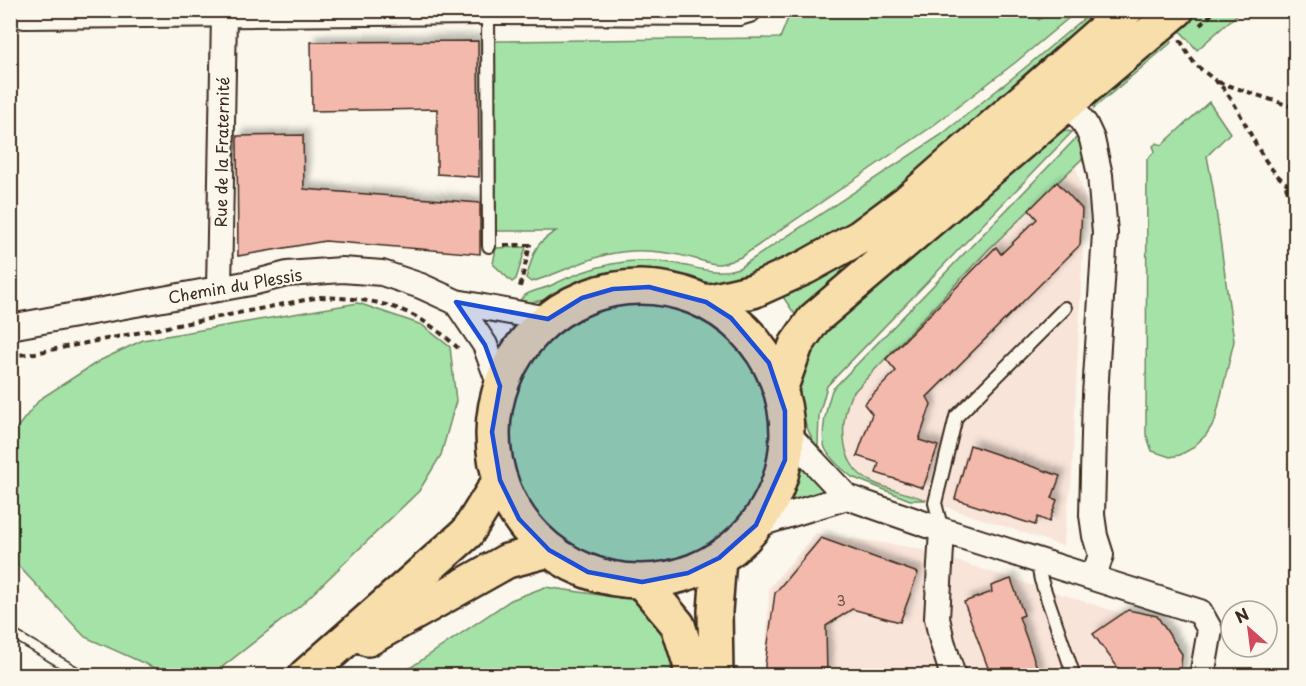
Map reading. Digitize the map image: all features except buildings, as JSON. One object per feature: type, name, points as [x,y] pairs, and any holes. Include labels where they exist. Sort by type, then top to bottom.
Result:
[{"type":"main road","points":[[706,302],[753,291],[806,267],[860,237],[907,202],[1126,10]]},
{"type":"main road","points":[[780,387],[796,345],[814,319],[1069,103],[1177,23]]},
{"type":"main road","points":[[648,286],[678,291],[706,302],[731,318],[753,339],[769,363],[780,387],[787,433],[785,460],[777,486],[756,525],[719,558],[688,573],[642,582],[610,578],[588,572],[549,550],[533,536],[519,519],[508,500],[494,455],[492,432],[500,386],[525,341],[548,319],[582,298],[613,289],[648,286]]},
{"type":"main road","points":[[308,673],[467,533],[500,480]]},
{"type":"main road","points":[[308,673],[507,561],[549,550]]},
{"type":"main road","points":[[716,675],[715,611],[719,558]]},
{"type":"main road","points":[[642,582],[678,625],[690,663],[691,675]]},
{"type":"street","points":[[14,10],[24,16],[488,11],[739,13],[749,10]]},
{"type":"street","name":"Rue de la Fraternité","points":[[219,289],[224,15]]},
{"type":"street","points":[[1069,103],[1085,124],[1092,140],[1100,175],[1105,233],[1095,395],[1092,515],[1101,555],[1094,578]]},
{"type":"street","name":"Chemin du Plessis","points":[[10,327],[219,289],[287,274],[342,270],[382,273],[421,285],[456,303],[548,319]]},
{"type":"street","name":"Chemin du Plessis","points":[[456,303],[485,345],[500,386]]},
{"type":"street","points":[[787,433],[847,497],[942,530],[1200,612],[1210,630],[1202,675]]},
{"type":"street","points":[[756,525],[847,497]]},
{"type":"street","points":[[942,530],[937,618],[953,675]]},
{"type":"lane","points":[[488,11],[489,246]]},
{"type":"lane","points":[[942,530],[935,503],[956,417],[1065,308]]},
{"type":"lane","points":[[1037,560],[1041,580],[1074,675]]},
{"type":"path","points":[[1177,23],[1194,62],[1217,81],[1230,96],[1264,156],[1286,185],[1296,216]]},
{"type":"path","points":[[1217,81],[1296,108]]},
{"type":"path","points":[[1286,185],[1296,189]]},
{"type":"path","points":[[489,246],[531,245],[519,291]]},
{"type":"path","points":[[10,356],[320,297],[354,298],[400,308],[432,325],[462,352]]},
{"type":"highlighted area","points":[[649,287],[706,302],[731,318],[769,363],[785,411],[785,460],[756,525],[719,558],[688,573],[642,582],[588,572],[549,550],[519,519],[500,480],[492,432],[500,386],[485,345],[456,302],[548,319],[582,298],[613,289]]},
{"type":"shaded area","points":[[1075,164],[1085,199],[1072,475],[1063,546],[871,482],[851,463],[846,453],[843,421],[851,395],[989,249]]},
{"type":"shaded area","points":[[816,533],[916,548],[1148,624],[1162,675],[765,676],[769,588]]},
{"type":"green space","points":[[1030,10],[1039,20],[1050,11],[1077,11],[1016,62],[930,128],[741,257],[719,264],[662,252],[618,252],[592,259],[531,282],[526,278],[535,251],[542,241],[556,231],[495,231],[494,41],[780,38],[791,11]]},
{"type":"green space","points":[[1093,11],[1112,11],[879,209],[763,274],[717,284],[655,273],[626,273],[589,281],[551,299],[518,304],[528,293],[610,264],[656,261],[714,271],[739,268],[941,135]]},
{"type":"green space","points":[[1144,11],[1151,18],[798,319],[781,294],[926,199]]},
{"type":"green space","points":[[1191,11],[1241,11],[1197,50],[1175,25]]},
{"type":"green space","points":[[1164,34],[1172,42],[1094,108],[1093,96]]},
{"type":"green space","points":[[1209,102],[1230,133],[1207,156],[1234,341],[1215,421],[1206,435],[1191,449],[1170,457],[1152,451],[1146,434],[1147,159],[1155,151],[1153,146],[1157,143],[1162,145]]},
{"type":"green space","points":[[1063,130],[1072,132],[827,386],[819,415],[818,445],[816,446],[803,416],[800,384],[805,363],[821,334],[1052,134]]},
{"type":"green space","points":[[1081,133],[1087,154],[989,249],[851,395],[847,406],[844,431],[848,456],[853,466],[872,482],[926,500],[910,500],[852,477],[833,460],[825,448],[824,427],[832,390]]},
{"type":"green space","points":[[526,247],[516,279],[512,282],[493,264],[496,248]]},
{"type":"green space","points":[[627,302],[653,302],[679,307],[703,317],[735,341],[752,361],[769,397],[774,436],[769,475],[752,511],[735,531],[715,548],[679,565],[653,570],[627,570],[601,565],[577,555],[555,540],[536,521],[521,499],[511,475],[506,449],[506,423],[511,397],[521,373],[536,351],[555,332],[577,317],[601,307]]},
{"type":"green space","points":[[358,303],[422,325],[450,347],[456,401],[441,455],[419,491],[300,606],[212,675],[170,675],[85,637],[11,558],[11,435],[40,399],[99,361],[143,340]]},
{"type":"green space","points":[[800,464],[831,492],[791,503],[790,497]]},
{"type":"green space","points":[[545,587],[635,600],[668,636],[672,675],[398,676],[511,600]]},
{"type":"tram line","points":[[10,627],[94,676]]},
{"type":"tram line","points":[[10,638],[73,676]]}]
